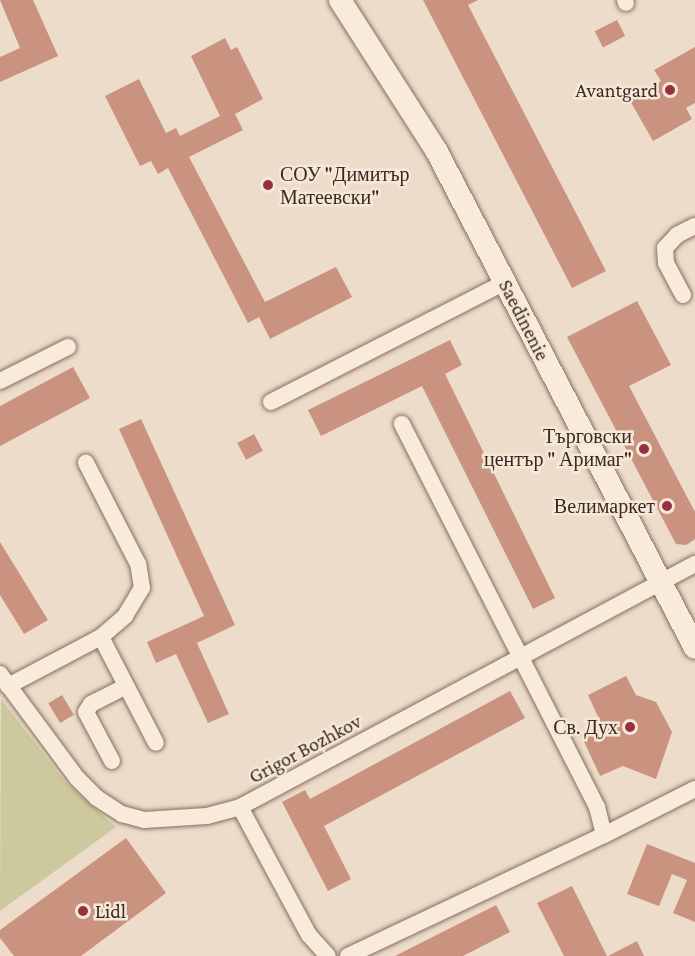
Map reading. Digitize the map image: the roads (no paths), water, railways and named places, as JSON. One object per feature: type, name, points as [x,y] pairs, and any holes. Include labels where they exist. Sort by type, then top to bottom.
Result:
[{"type":"street","name":"Saedinenie","points":[[340,0],[436,150],[695,648]]},
{"type":"street","points":[[683,295],[666,262],[665,248],[677,236],[695,226]]},
{"type":"street","points":[[271,402],[504,283]]},
{"type":"street","points":[[0,381],[68,347]]},
{"type":"street","points":[[402,424],[597,807],[604,835]]},
{"type":"street","points":[[4,680],[101,637],[125,616],[142,588],[138,564],[86,463]]},
{"type":"street","name":"Grigor Bozhkov","points":[[4,680],[77,778],[97,798],[122,814],[144,820],[207,816],[240,807],[521,659],[695,564]]},
{"type":"street","points":[[101,637],[156,743]]},
{"type":"street","points":[[112,761],[86,711],[91,704],[126,686]]},
{"type":"street","points":[[348,956],[604,835],[695,789]]},
{"type":"street","points":[[240,807],[309,935],[328,956]]},
{"type":"place","name":"Avantgard","points":[[670,90]]},
{"type":"place","name":"СОУ \"Димитър Матеевски\"","points":[[268,185]]},
{"type":"place","name":"Търговски център \" Аримаг\"","points":[[644,449]]},
{"type":"place","name":"Велимаркет","points":[[667,506]]},
{"type":"place","name":"Св. Дух","points":[[630,727]]},
{"type":"place","name":"Lidl","points":[[83,911]]}]
